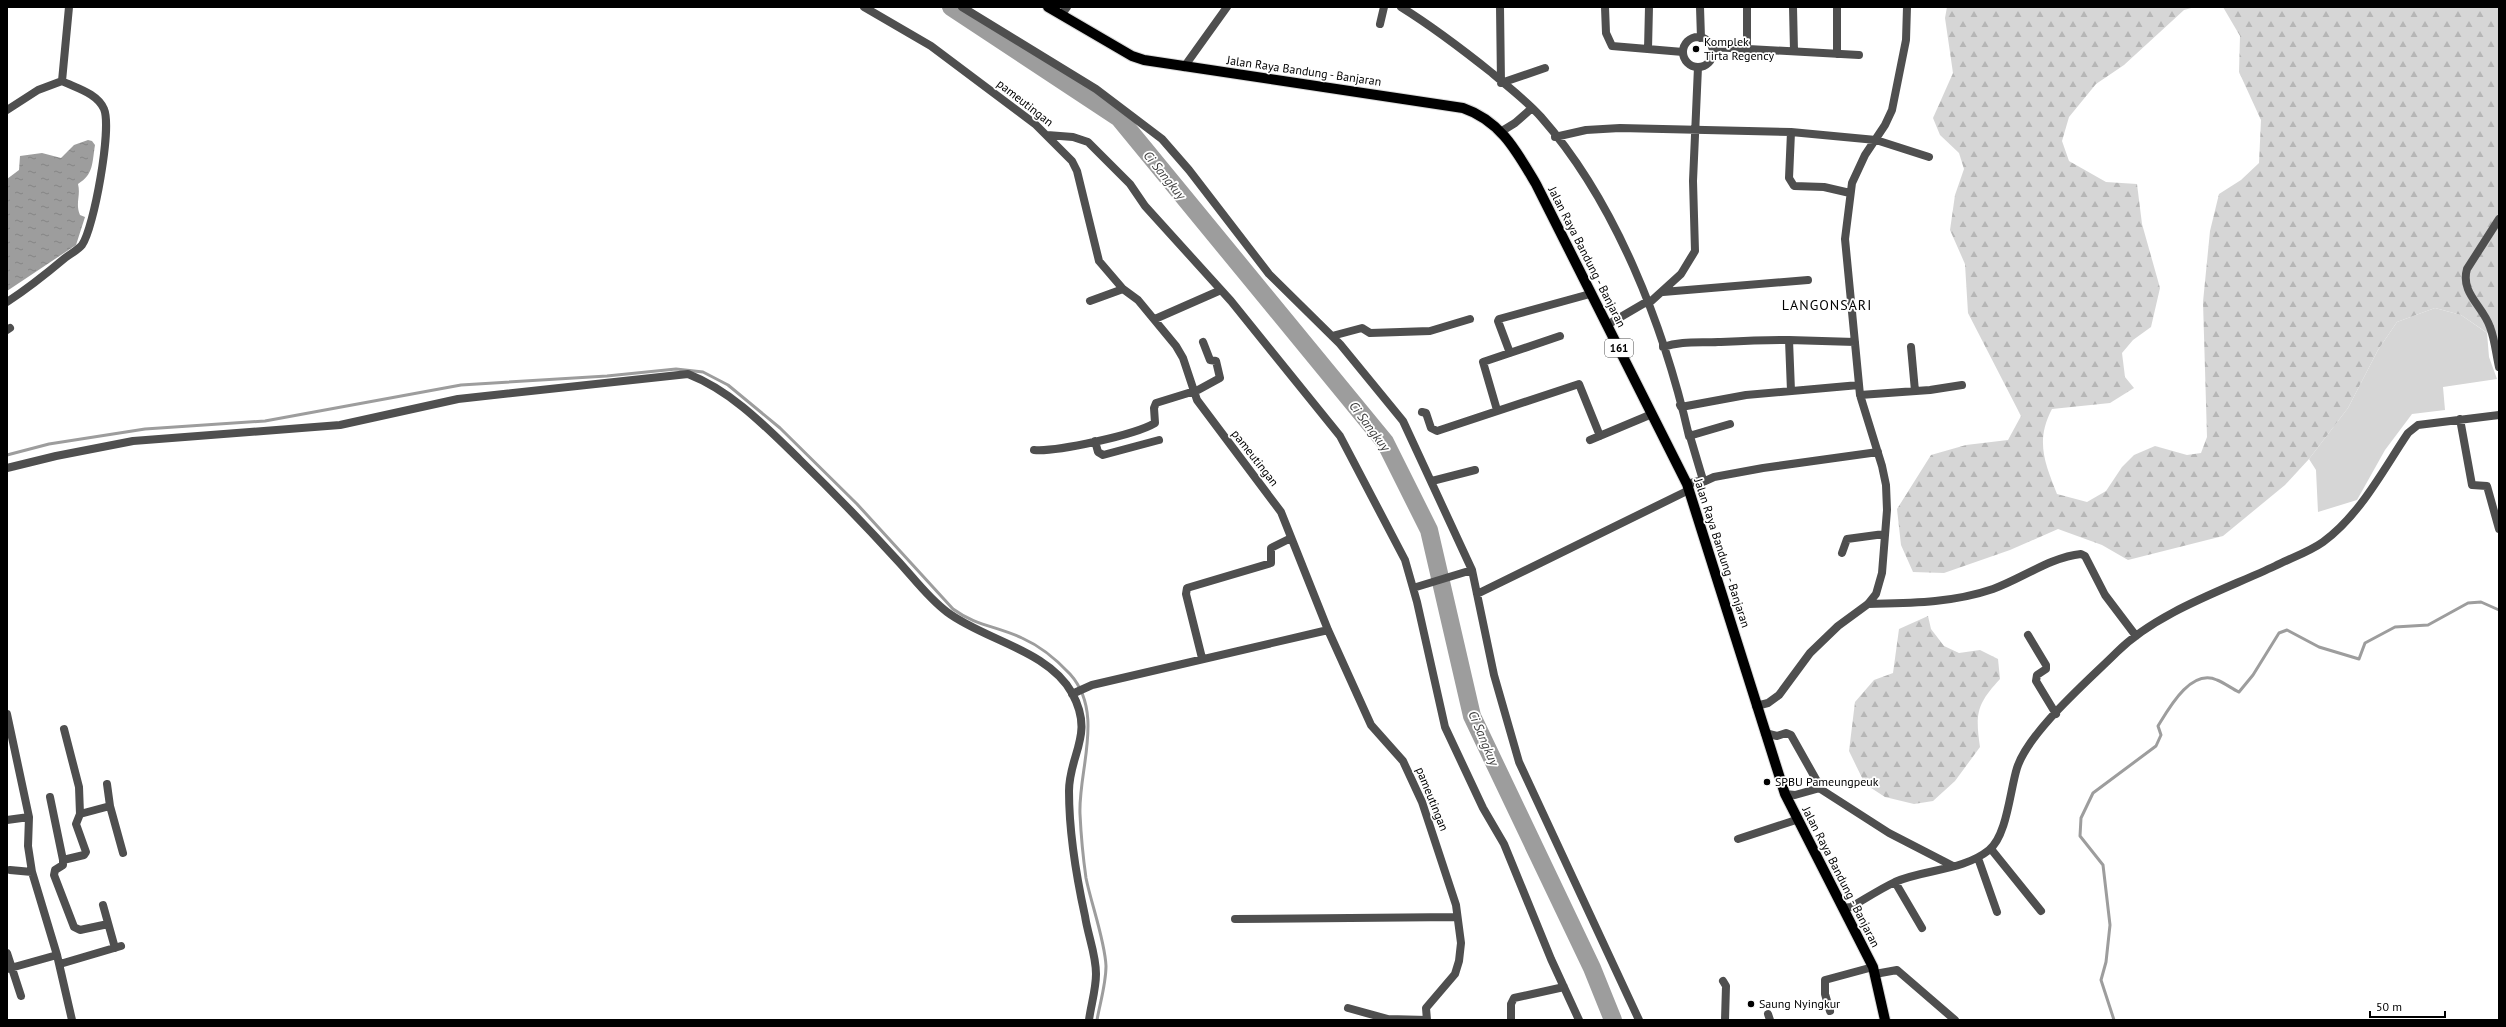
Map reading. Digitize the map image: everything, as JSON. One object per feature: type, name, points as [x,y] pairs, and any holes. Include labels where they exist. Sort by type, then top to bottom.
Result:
[{"type":"main road","name":"Jalan Raya Bandung - Banjaran","points":[[1048,7],[1064,11],[1132,56],[1184,67],[1463,108],[1483,116],[1502,131],[1514,146],[1536,184],[1688,487],[1785,794],[1796,820],[1874,970],[1885,1020]]},
{"type":"street","points":[[62,81],[69,7]]},
{"type":"street","name":"pameutingan","points":[[864,7],[931,46],[1047,135],[1072,161],[1076,171],[1099,261],[1123,289],[1138,300],[1155,319],[1183,358],[1193,392],[1217,429],[1281,512],[1290,538],[1328,630],[1371,725],[1403,761],[1442,860],[1458,917],[1461,943],[1460,961],[1454,974],[1426,1008],[1427,1020]]},
{"type":"street","points":[[962,7],[1096,89],[1162,138],[1189,170],[1269,274],[1332,336],[1403,421],[1432,481],[1478,594],[1494,675],[1519,762],[1639,1020]]},
{"type":"street","points":[[1184,67],[1227,7]]},
{"type":"street","points":[[1380,24],[1384,7]]},
{"type":"street","points":[[1401,7],[1450,39],[1532,108],[1555,134],[1596,193],[1648,301],[1663,344],[1703,480]]},
{"type":"street","points":[[1500,7],[1501,83],[1502,82]]},
{"type":"street","points":[[1605,7],[1606,33],[1612,46],[1683,52]]},
{"type":"street","points":[[1648,49],[1649,7]]},
{"type":"street","points":[[1700,7],[1701,38]]},
{"type":"street","points":[[1747,7],[1747,48]]},
{"type":"street","points":[[1793,7],[1794,51]]},
{"type":"street","points":[[1837,7],[1837,54]]},
{"type":"street","points":[[1756,706],[1768,703],[1779,695],[1810,653],[1838,626],[1868,604],[1876,594],[1882,573],[1887,510],[1886,485],[1878,452],[1860,395],[1845,239],[1850,193],[1858,167],[1876,140],[1892,110],[1899,83],[1906,40],[1907,7]]},
{"type":"street","points":[[1712,47],[1712,58],[1709,63],[1698,67],[1686,61],[1683,52],[1684,47],[1691,39],[1701,38],[1712,47],[1859,55]]},
{"type":"street","points":[[1648,301],[1648,304],[1663,292],[1688,264],[1695,251],[1695,131],[1698,67]]},
{"type":"street","points":[[1502,82],[1546,68]]},
{"type":"street","points":[[7,110],[38,90],[62,81],[92,94],[104,108],[106,138],[98,192],[82,245],[29,288],[7,302]]},
{"type":"street","points":[[1502,131],[1515,124],[1532,108]]},
{"type":"street","points":[[1555,134],[1556,137],[1586,130],[1620,128],[1695,131],[1791,132],[1876,140],[1929,157]]},
{"type":"street","points":[[1791,132],[1789,171],[1791,184],[1794,186],[1824,187],[1850,193]]},
{"type":"street","points":[[1047,135],[1073,137],[1088,142],[1130,184],[1145,206],[1221,290],[1340,436],[1405,560],[1416,587],[1445,727],[1483,808],[1504,844],[1579,1020]]},
{"type":"street","points":[[2499,219],[2467,269],[2465,277],[2467,289],[2490,326],[2499,367]]},
{"type":"street","points":[[1663,292],[1808,280]]},
{"type":"street","points":[[1090,301],[1123,289]]},
{"type":"street","points":[[1155,319],[1221,290]]},
{"type":"street","points":[[1510,353],[1498,321],[1499,319],[1590,294]]},
{"type":"street","points":[[1607,325],[1648,301]]},
{"type":"street","points":[[1332,336],[1362,328],[1370,333],[1430,331],[1470,320]]},
{"type":"street","points":[[1497,410],[1483,362],[1560,336]]},
{"type":"street","points":[[1663,344],[1663,347],[1676,342],[1719,342],[1744,339],[1855,342]]},
{"type":"street","points":[[1789,340],[1791,391]]},
{"type":"street","points":[[1034,450],[1079,446],[1152,425],[1156,420],[1154,408],[1156,403],[1193,392],[1220,378],[1216,360],[1210,360],[1203,342]]},
{"type":"street","points":[[1911,347],[1915,391]]},
{"type":"street","points":[[7,468],[56,456],[133,441],[340,425],[458,399],[688,374],[724,393],[776,436],[850,509],[940,607],[974,630],[1023,652],[1057,674],[1074,693],[1082,722],[1082,733],[1069,788],[1069,819],[1078,883],[1094,956],[1096,975],[1089,1020]]},
{"type":"street","points":[[1422,412],[1426,412],[1434,431],[1579,384],[1600,436]]},
{"type":"street","points":[[1680,405],[1681,408],[1714,399],[1859,385]]},
{"type":"street","points":[[1860,395],[1915,391],[1962,385]]},
{"type":"street","points":[[1590,440],[1652,414]]},
{"type":"street","points":[[1843,908],[1851,907],[1895,882],[1978,858],[1991,849],[2002,828],[2018,765],[2036,736],[2117,652],[2136,636],[2173,613],[2321,543],[2344,525],[2413,428],[2429,423],[2499,415]]},
{"type":"street","points":[[2460,419],[2472,485],[2487,486],[2499,529]]},
{"type":"street","points":[[1689,433],[1689,436],[1730,424]]},
{"type":"street","points":[[1095,441],[1098,452],[1103,455],[1159,440]]},
{"type":"street","points":[[1478,594],[1703,480],[1703,482],[1714,477],[1763,468],[1878,452]]},
{"type":"street","points":[[1432,481],[1475,470]]},
{"type":"street","points":[[1842,553],[1847,539],[1884,534]]},
{"type":"street","points":[[1202,658],[1186,594],[1187,588],[1271,563],[1272,547],[1290,538]]},
{"type":"street","points":[[1868,604],[1956,599],[1993,589],[2058,561],[2081,554],[2085,556],[2105,595],[2136,636]]},
{"type":"street","points":[[1416,587],[1469,571]]},
{"type":"street","points":[[1074,693],[1083,689],[1202,658],[1328,630]]},
{"type":"street","points":[[2028,635],[2046,665],[2046,669],[2037,675],[2036,681],[2056,714]]},
{"type":"street","points":[[7,714],[30,817],[28,846],[32,872],[60,964],[72,1020]]},
{"type":"street","points":[[63,860],[84,855],[86,852],[76,824],[80,814],[79,787],[64,729]]},
{"type":"street","points":[[1765,733],[1776,736],[1786,733],[1794,737],[1820,788],[1889,833],[1953,866]]},
{"type":"street","points":[[107,784],[110,806],[123,853]]},
{"type":"street","points":[[1785,794],[1795,795],[1820,788]]},
{"type":"street","points":[[50,797],[63,860],[63,865],[55,870],[54,875],[75,929],[80,930],[108,924]]},
{"type":"street","points":[[80,814],[110,806]]},
{"type":"street","points":[[7,820],[30,817]]},
{"type":"street","points":[[1738,839],[1796,820]]},
{"type":"street","points":[[1991,849],[2041,911]]},
{"type":"street","points":[[1978,858],[1997,912]]},
{"type":"street","points":[[10,870],[32,872]]},
{"type":"street","points":[[1895,882],[1922,928]]},
{"type":"street","points":[[60,964],[118,947],[108,924],[103,905]]},
{"type":"street","points":[[1235,919],[1458,917]]},
{"type":"street","points":[[7,953],[10,968],[21,996]]},
{"type":"street","points":[[10,968],[57,955]]},
{"type":"street","points":[[1830,1011],[1825,994],[1824,980],[1874,970],[1897,970],[1955,1020]]},
{"type":"street","points":[[1723,981],[1726,986],[1725,1020]]},
{"type":"street","points":[[1511,1020],[1511,1004],[1514,998],[1564,987]]},
{"type":"street","points":[[1348,1008],[1388,1019],[1427,1020]]},
{"type":"green space","points":[[1947,7],[2195,7],[2184,10],[2124,65],[2096,84],[2069,117],[2062,141],[2069,161],[2106,182],[2137,184],[2142,224],[2160,288],[2151,327],[2133,340],[2122,353],[2125,377],[2134,388],[2110,403],[2052,409],[2044,431],[2043,442],[2046,462],[2057,494],[2087,502],[2106,491],[2122,467],[2134,455],[2155,446],[2187,455],[2201,453],[2207,437],[2203,302],[2210,231],[2219,194],[2241,180],[2259,163],[2261,120],[2239,72],[2240,36],[2223,7],[2499,7],[2499,341],[2461,315],[2435,308],[2397,322],[2378,350],[2348,408],[2309,459],[2285,485],[2223,536],[2128,560],[2102,545],[2058,529],[2010,550],[1944,573],[1913,572],[1901,545],[1897,509],[1931,455],[1966,445],[2008,440],[2021,416],[1968,313],[1965,264],[1950,230],[1955,195],[1964,169],[1959,153],[1940,135],[1933,118],[1953,73],[1945,18]]},
{"type":"green space","points":[[2435,308],[2461,315],[2487,333],[2489,357],[2497,379],[2443,387],[2445,410],[2412,414],[2385,450],[2357,500],[2318,512],[2316,470],[2309,459],[2348,408],[2378,350],[2397,322]]},
{"type":"green space","points":[[1928,616],[1931,629],[1944,646],[1959,653],[1980,650],[1998,659],[2000,679],[1986,695],[1982,703],[1978,717],[1980,747],[1955,781],[1933,801],[1914,804],[1885,797],[1865,784],[1849,751],[1855,702],[1874,680],[1893,673],[1899,629]]},
{"type":"water","points":[[88,140],[92,141],[95,145],[93,163],[90,172],[78,184],[79,211],[80,215],[85,217],[76,245],[7,291],[7,179],[19,170],[20,156],[42,153],[61,158],[74,145]]},
{"type":"waterway","name":"Ci Sangkuy","points":[[951,7],[1119,118],[1385,442],[1429,530],[1472,716],[1592,968],[1613,1020]]},
{"type":"waterway","points":[[7,455],[49,444],[145,429],[265,421],[461,385],[607,376],[676,369],[703,372],[728,385],[780,428],[857,504],[953,609],[970,619],[1029,641],[1048,654],[1065,669],[1080,689],[1086,706],[1088,724],[1080,797],[1082,846],[1086,878],[1101,934],[1106,966],[1104,987],[1097,1020]]},
{"type":"waterway","points":[[2114,1020],[2101,980],[2106,962],[2110,925],[2103,865],[2080,836],[2081,818],[2093,793],[2156,746],[2161,735],[2158,726],[2182,692],[2198,680],[2207,678],[2220,681],[2239,692],[2253,675],[2279,633],[2287,630],[2319,647],[2359,659],[2365,643],[2395,627],[2428,625],[2468,603],[2481,602],[2499,610]]},
{"type":"place","name":"Komplek Tirta Regency","points":[[1696,49]]},
{"type":"place","name":"SPBU Pameungpeuk","points":[[1767,782]]},
{"type":"place","name":"Saung Nyingkur","points":[[1751,1004]]},
{"type":"district","name":"LANGONSARI","points":[[1827,305]]}]
